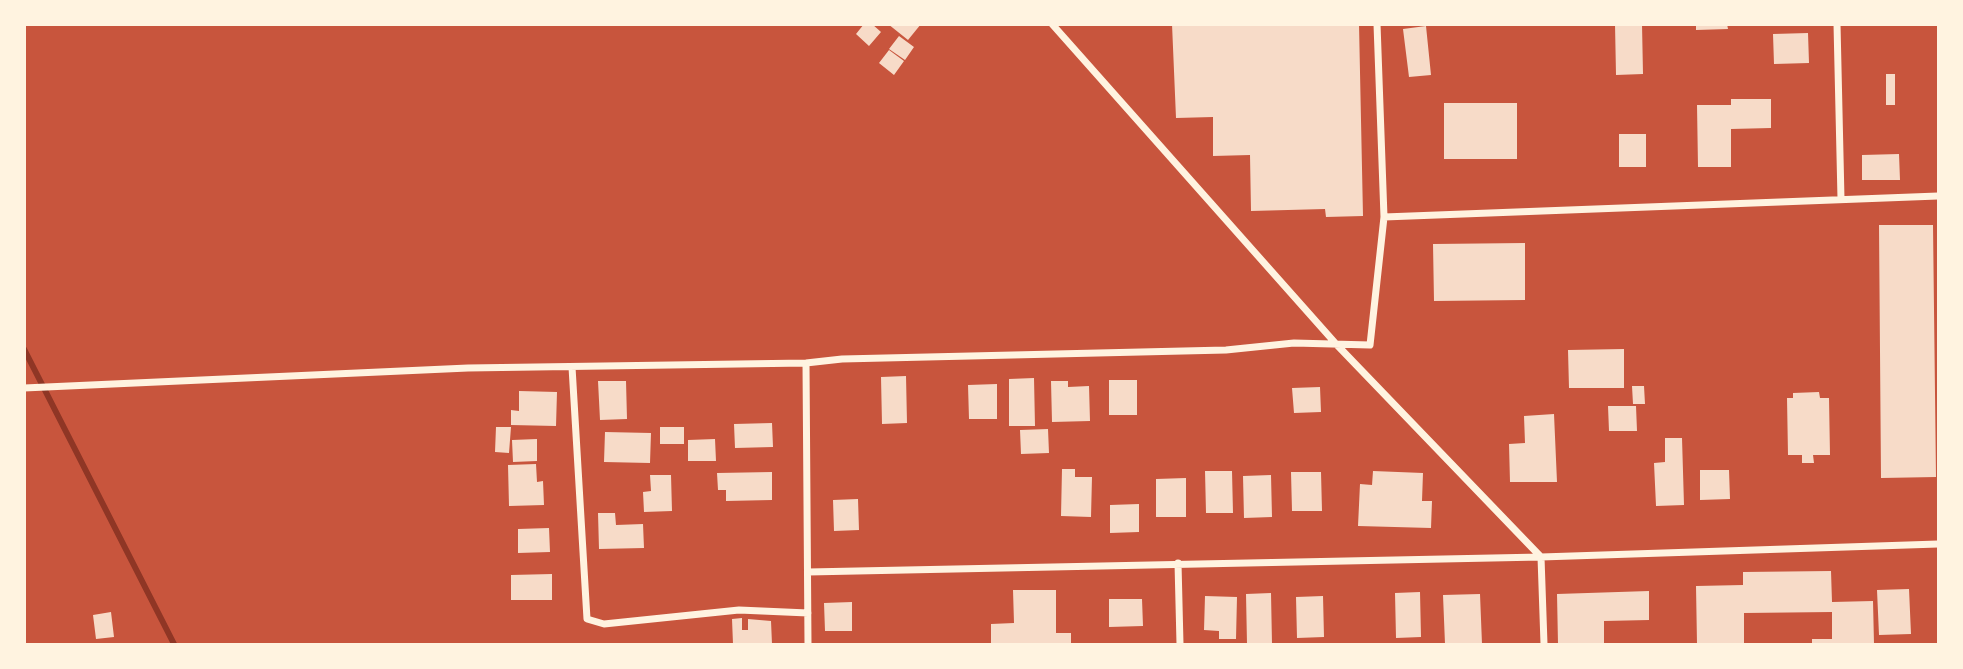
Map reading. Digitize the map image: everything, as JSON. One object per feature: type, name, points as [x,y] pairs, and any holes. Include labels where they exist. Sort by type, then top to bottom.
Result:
[{"type":"street","points":[[1052,24],[1337,345],[1541,557],[1544,645]]},
{"type":"street","points":[[24,388],[468,368],[806,363],[842,359],[1226,350],[1294,343],[1370,345],[1384,217],[1377,24]]},
{"type":"street","points":[[1837,24],[1841,199]]},
{"type":"street","points":[[1384,217],[1938,196]]},
{"type":"street","points":[[806,363],[808,645]]},
{"type":"street","points":[[572,367],[587,619],[604,624],[739,610],[808,612]]},
{"type":"street","points":[[808,572],[1541,557],[1938,544]]},
{"type":"street","points":[[1178,563],[1180,645]]},
{"type":"building","points":[[864,24],[872,24],[881,32],[869,46],[856,34]]},
{"type":"building","points":[[888,24],[921,24],[908,40]]},
{"type":"building","points":[[1172,24],[1359,24],[1363,216],[1326,217],[1325,209],[1251,211],[1250,155],[1213,156],[1213,117],[1176,118]]},
{"type":"building","points":[[1615,24],[1642,24],[1643,74],[1616,75]]},
{"type":"building","points":[[1696,24],[1727,24],[1728,29],[1696,30]]},
{"type":"building","points":[[1426,26],[1431,75],[1409,77],[1403,29]]},
{"type":"building","points":[[1808,33],[1809,63],[1774,64],[1773,34]]},
{"type":"building","points":[[899,36],[914,47],[905,60],[889,49]]},
{"type":"building","points":[[889,50],[904,61],[894,75],[879,63]]},
{"type":"building","points":[[1886,74],[1895,74],[1895,105],[1886,105]]},
{"type":"building","points":[[1731,99],[1771,99],[1771,128],[1731,129],[1731,167],[1698,167],[1697,105],[1731,105]]},
{"type":"building","points":[[1444,103],[1517,103],[1517,159],[1444,159]]},
{"type":"building","points":[[1619,134],[1646,134],[1646,167],[1619,167]]},
{"type":"building","points":[[1899,154],[1900,180],[1862,180],[1862,155]]},
{"type":"building","points":[[1879,225],[1933,225],[1936,477],[1881,478]]},
{"type":"building","points":[[1525,243],[1525,300],[1434,301],[1433,244]]},
{"type":"building","points":[[1624,349],[1624,388],[1569,388],[1568,350]]},
{"type":"building","points":[[906,376],[907,423],[882,424],[881,377]]},
{"type":"building","points":[[1034,378],[1035,426],[1009,426],[1009,379]]},
{"type":"building","points":[[1109,380],[1137,380],[1137,415],[1109,415]]},
{"type":"building","points":[[598,381],[626,381],[627,419],[600,420]]},
{"type":"building","points":[[1051,381],[1068,381],[1068,387],[1089,386],[1090,421],[1052,422]]},
{"type":"building","points":[[997,384],[997,419],[969,419],[968,385]]},
{"type":"building","points":[[1632,386],[1644,386],[1645,404],[1633,404]]},
{"type":"building","points":[[1320,387],[1321,412],[1294,413],[1292,388]]},
{"type":"building","points":[[519,391],[557,392],[556,426],[511,425],[511,410],[519,411]]},
{"type":"building","points":[[1819,392],[1820,398],[1829,398],[1830,455],[1813,455],[1814,463],[1802,463],[1802,455],[1788,455],[1787,398],[1793,398],[1793,393]]},
{"type":"building","points":[[1608,406],[1636,406],[1637,431],[1609,431]]},
{"type":"building","points":[[1554,414],[1557,482],[1510,482],[1509,444],[1525,443],[1524,416]]},
{"type":"building","points":[[772,423],[773,447],[735,448],[734,424]]},
{"type":"building","points":[[496,427],[511,427],[509,453],[495,452]]},
{"type":"building","points":[[660,427],[684,427],[684,444],[660,444]]},
{"type":"building","points":[[1048,429],[1049,453],[1021,454],[1020,430]]},
{"type":"building","points":[[605,432],[651,433],[650,463],[604,462]]},
{"type":"building","points":[[1665,438],[1682,438],[1684,505],[1656,506],[1654,463],[1665,462]]},
{"type":"building","points":[[537,439],[537,461],[513,462],[512,440]]},
{"type":"building","points":[[715,439],[716,461],[688,461],[688,440]]},
{"type":"building","points":[[536,464],[537,482],[543,481],[544,505],[509,506],[508,465]]},
{"type":"building","points":[[1062,469],[1075,469],[1075,477],[1092,477],[1091,517],[1061,516]]},
{"type":"building","points":[[1700,470],[1729,470],[1730,499],[1700,500]]},
{"type":"building","points":[[1205,471],[1232,471],[1233,513],[1206,513]]},
{"type":"building","points":[[1373,471],[1423,473],[1422,501],[1432,501],[1431,528],[1358,526],[1360,484],[1372,485]]},
{"type":"building","points":[[772,472],[772,500],[726,501],[726,490],[718,490],[717,473]]},
{"type":"building","points":[[1291,472],[1321,472],[1322,511],[1292,511]]},
{"type":"building","points":[[650,475],[671,475],[672,511],[644,512],[643,492],[651,491]]},
{"type":"building","points":[[1271,475],[1272,517],[1244,518],[1243,476]]},
{"type":"building","points":[[1186,478],[1186,517],[1156,517],[1156,479]]},
{"type":"building","points":[[858,499],[859,530],[834,531],[833,500]]},
{"type":"building","points":[[1139,504],[1139,532],[1110,533],[1110,505]]},
{"type":"building","points":[[598,513],[615,513],[616,525],[643,524],[644,548],[599,549]]},
{"type":"building","points":[[549,528],[550,552],[518,553],[518,529]]},
{"type":"building","points":[[1831,571],[1832,602],[1873,601],[1874,644],[1812,644],[1812,639],[1832,639],[1832,612],[1744,613],[1744,644],[1697,644],[1696,586],[1743,585],[1743,572]]},
{"type":"building","points":[[552,574],[552,600],[511,600],[511,575]]},
{"type":"building","points":[[1909,589],[1911,634],[1879,635],[1877,590]]},
{"type":"building","points":[[1013,590],[1056,590],[1056,633],[1071,633],[1071,644],[991,644],[991,624],[1014,623]]},
{"type":"building","points":[[1649,591],[1649,620],[1604,621],[1604,644],[1558,644],[1557,594]]},
{"type":"building","points":[[1420,592],[1421,637],[1396,638],[1395,593]]},
{"type":"building","points":[[1271,593],[1272,644],[1247,644],[1246,594]]},
{"type":"building","points":[[1480,594],[1482,644],[1445,644],[1443,595]]},
{"type":"building","points":[[1205,596],[1237,597],[1236,639],[1219,639],[1219,631],[1204,630]]},
{"type":"building","points":[[1323,596],[1324,637],[1297,638],[1296,597]]},
{"type":"building","points":[[1109,599],[1142,599],[1143,626],[1109,627]]},
{"type":"building","points":[[852,602],[852,631],[825,631],[824,603]]},
{"type":"building","points":[[111,612],[114,637],[96,639],[93,615]]},
{"type":"building","points":[[742,618],[742,630],[748,630],[748,619],[771,621],[772,644],[733,644],[732,619]]},
{"type":"waterway","points":[[24,349],[174,644]]}]
